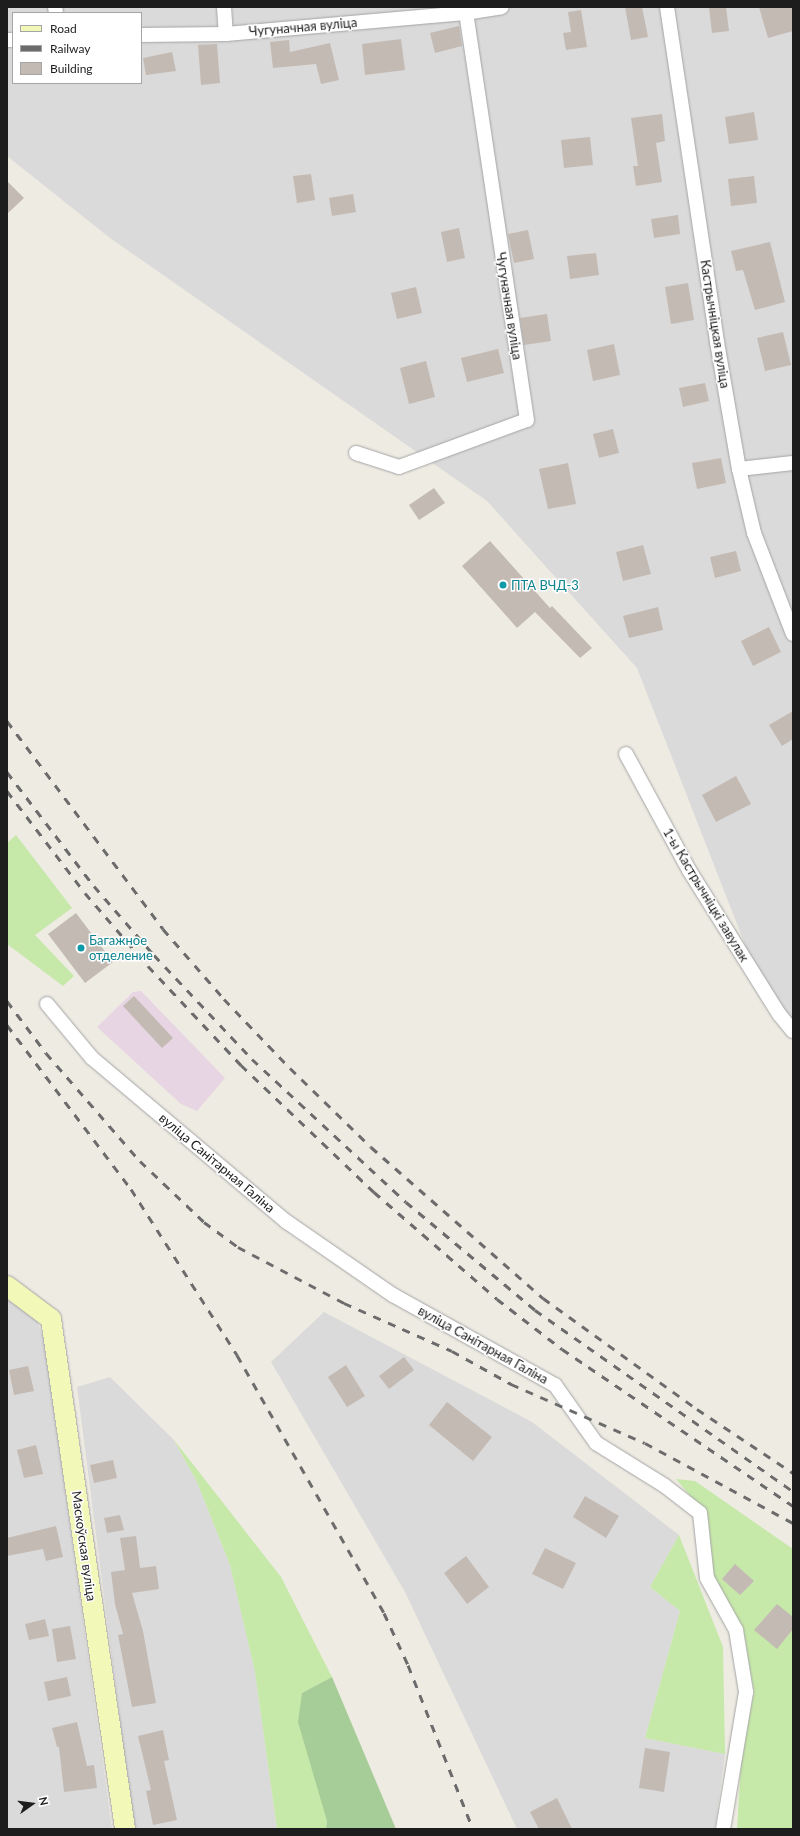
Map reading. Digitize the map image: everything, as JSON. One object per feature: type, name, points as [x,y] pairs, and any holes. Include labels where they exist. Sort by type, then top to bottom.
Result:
[{"type":"street","points":[[224,7],[226,34]]},
{"type":"street","name":"Чугуначная вуліца","points":[[142,36],[226,34],[502,7]]},
{"type":"street","name":"Кастрычніцкая вуліца","points":[[667,7],[717,342],[739,469],[754,533],[793,634]]},
{"type":"street","name":"Чугуначная вуліца","points":[[356,452],[399,467],[527,420],[465,10]]},
{"type":"street","points":[[739,469],[793,463]]},
{"type":"street","name":"1-ы Кастрычніцкі завулак","points":[[626,754],[689,870],[779,1014],[793,1031]]},
{"type":"street","name":"вуліца Санітарная Галіна","points":[[47,1004],[92,1058],[287,1222],[393,1295],[556,1385],[596,1443],[665,1486],[700,1513],[707,1578],[736,1630],[746,1692],[723,1829]]},
{"type":"street","name":"Маскоўская вуліца","points":[[7,1286],[51,1319],[124,1829]]},
{"type":"shaded area","points":[[7,7],[793,7],[793,1040],[773,1016],[637,668],[487,501],[110,238],[7,156]]},
{"type":"shaded area","points":[[141,991],[225,1078],[197,1111],[181,1104],[97,1027],[133,992]]},
{"type":"shaded area","points":[[7,1300],[20,1304],[37,1321],[44,1339],[112,1829],[7,1829]]},
{"type":"shaded area","points":[[324,1312],[532,1422],[679,1535],[650,1587],[680,1611],[645,1738],[725,1754],[715,1829],[517,1829],[405,1592],[271,1362]]},
{"type":"shaded area","points":[[110,1377],[174,1440],[197,1482],[230,1565],[255,1672],[277,1829],[134,1829],[77,1387]]},
{"type":"green space","points":[[16,835],[72,908],[35,935],[74,976],[63,986],[7,944],[7,843]]},
{"type":"green space","points":[[174,1440],[281,1577],[332,1677],[302,1693],[327,1821],[326,1829],[277,1829],[255,1672],[230,1565],[197,1482]]},
{"type":"green space","points":[[676,1479],[695,1481],[793,1549],[793,1829],[737,1829],[741,1762],[754,1692],[744,1633],[712,1576],[708,1517]]},
{"type":"green space","points":[[679,1535],[723,1647],[725,1754],[645,1738],[680,1611],[650,1587]]},
{"type":"green space","points":[[332,1677],[396,1829],[326,1829],[327,1821],[298,1722],[302,1693]]},
{"type":"building","points":[[625,7],[642,7],[648,37],[631,40]]},
{"type":"building","points":[[709,7],[726,7],[729,31],[712,33]]},
{"type":"building","points":[[759,7],[793,7],[793,31],[768,38]]},
{"type":"building","points":[[581,10],[587,47],[566,50],[563,33],[571,32],[568,12]]},
{"type":"building","points":[[459,26],[462,46],[435,53],[430,33]]},
{"type":"building","points":[[401,39],[405,70],[365,75],[362,44]]},
{"type":"building","points":[[289,40],[290,52],[330,43],[339,80],[321,84],[316,64],[273,68],[270,42]]},
{"type":"building","points":[[217,44],[220,83],[201,85],[198,45]]},
{"type":"building","points":[[172,52],[176,71],[146,75],[143,58]]},
{"type":"building","points":[[754,112],[758,140],[729,144],[725,117]]},
{"type":"building","points":[[662,114],[665,141],[656,143],[662,182],[636,186],[633,166],[638,166],[631,118]]},
{"type":"building","points":[[590,137],[593,165],[564,168],[561,140]]},
{"type":"building","points":[[311,174],[315,200],[297,203],[293,176]]},
{"type":"building","points":[[754,176],[757,203],[731,206],[728,179]]},
{"type":"building","points":[[7,181],[24,198],[7,214]]},
{"type":"building","points":[[353,194],[356,212],[332,216],[329,198]]},
{"type":"building","points":[[678,215],[680,234],[654,238],[651,219]]},
{"type":"building","points":[[459,228],[465,258],[447,262],[441,232]]},
{"type":"building","points":[[528,230],[534,259],[514,263],[508,234]]},
{"type":"building","points":[[770,242],[785,302],[755,310],[743,270],[736,271],[731,251]]},
{"type":"building","points":[[596,253],[599,275],[570,279],[567,256]]},
{"type":"building","points":[[688,283],[694,320],[671,324],[665,287]]},
{"type":"building","points":[[416,287],[422,313],[397,319],[391,293]]},
{"type":"building","points":[[547,314],[551,341],[524,345],[520,318]]},
{"type":"building","points":[[783,332],[791,365],[765,371],[757,338]]},
{"type":"building","points":[[614,344],[620,375],[593,381],[587,350]]},
{"type":"building","points":[[498,349],[504,373],[467,382],[461,358]]},
{"type":"building","points":[[426,361],[435,397],[409,404],[400,368]]},
{"type":"building","points":[[705,383],[709,401],[683,407],[679,388]]},
{"type":"building","points":[[613,429],[619,453],[599,458],[593,434]]},
{"type":"building","points":[[721,458],[726,483],[697,489],[692,463]]},
{"type":"building","points":[[568,463],[576,504],[548,509],[539,469]]},
{"type":"building","points":[[434,488],[445,503],[419,520],[409,505]]},
{"type":"building","name":"ПТА ВЧД-3","points":[[490,541],[550,608],[552,606],[592,648],[580,658],[535,612],[517,628],[462,566]]},
{"type":"building","points":[[643,545],[651,574],[623,581],[616,552]]},
{"type":"building","points":[[736,551],[741,571],[715,578],[710,557]]},
{"type":"building","points":[[658,607],[663,630],[629,638],[623,616]]},
{"type":"building","points":[[769,627],[781,652],[753,666],[741,641]]},
{"type":"building","points":[[793,711],[793,739],[782,746],[769,725]]},
{"type":"building","points":[[736,776],[751,804],[716,822],[702,795]]},
{"type":"building","name":"Багажное отделение","points":[[76,913],[113,962],[85,983],[48,934]]},
{"type":"building","points":[[134,996],[173,1038],[162,1048],[123,1006]]},
{"type":"building","points":[[404,1357],[414,1370],[389,1389],[379,1376]]},
{"type":"building","points":[[346,1365],[365,1396],[347,1407],[328,1377]]},
{"type":"building","points":[[28,1366],[34,1391],[14,1395],[9,1370]]},
{"type":"building","points":[[447,1402],[492,1437],[473,1461],[429,1425]]},
{"type":"building","points":[[36,1445],[43,1474],[24,1478],[17,1450]]},
{"type":"building","points":[[113,1460],[117,1478],[94,1483],[90,1465]]},
{"type":"building","points":[[585,1496],[619,1516],[606,1538],[573,1517]]},
{"type":"building","points":[[120,1515],[124,1530],[107,1533],[104,1518]]},
{"type":"building","points":[[56,1526],[63,1557],[46,1561],[43,1549],[7,1556],[7,1538]]},
{"type":"building","points":[[136,1536],[140,1568],[156,1566],[159,1589],[132,1593],[143,1631],[156,1703],[132,1707],[118,1635],[123,1634],[115,1604],[111,1572],[125,1570],[120,1538]]},
{"type":"building","points":[[545,1548],[576,1563],[563,1589],[532,1574]]},
{"type":"building","points":[[466,1556],[489,1587],[467,1604],[444,1573]]},
{"type":"building","points":[[735,1564],[754,1581],[740,1595],[722,1579]]},
{"type":"building","points":[[777,1604],[793,1617],[793,1629],[777,1649],[754,1630]]},
{"type":"building","points":[[45,1619],[49,1636],[29,1640],[25,1624]]},
{"type":"building","points":[[70,1626],[76,1659],[57,1662],[52,1629]]},
{"type":"building","points":[[67,1677],[71,1696],[48,1701],[44,1682]]},
{"type":"building","points":[[77,1722],[87,1766],[94,1765],[97,1788],[64,1792],[59,1747],[57,1747],[52,1728]]},
{"type":"building","points":[[163,1730],[169,1760],[164,1761],[177,1820],[153,1825],[146,1791],[151,1790],[138,1736]]},
{"type":"building","points":[[645,1748],[670,1752],[664,1792],[639,1788]]},
{"type":"building","points":[[557,1798],[572,1829],[539,1829],[530,1812]]},
{"type":"railway","points":[[7,721],[163,929],[224,999],[290,1068],[371,1147],[543,1298],[697,1409],[793,1473]]},
{"type":"railway","points":[[7,772],[94,886],[154,955],[252,1059],[406,1202],[535,1310],[793,1491]]},
{"type":"railway","points":[[7,791],[85,893],[148,966],[241,1065],[374,1192],[497,1299],[562,1349],[793,1506]]},
{"type":"railway","points":[[7,1001],[46,1053],[140,1161],[204,1222],[238,1247],[344,1303],[452,1351],[511,1384],[645,1443],[793,1523]]},
{"type":"railway","points":[[7,1025],[131,1189],[237,1355],[384,1613],[408,1665],[473,1829]]},
{"type":"place","name":"ПТА ВЧД-3","points":[[503,585]]},
{"type":"place","name":"Багажное отделение","points":[[81,948]]}]
